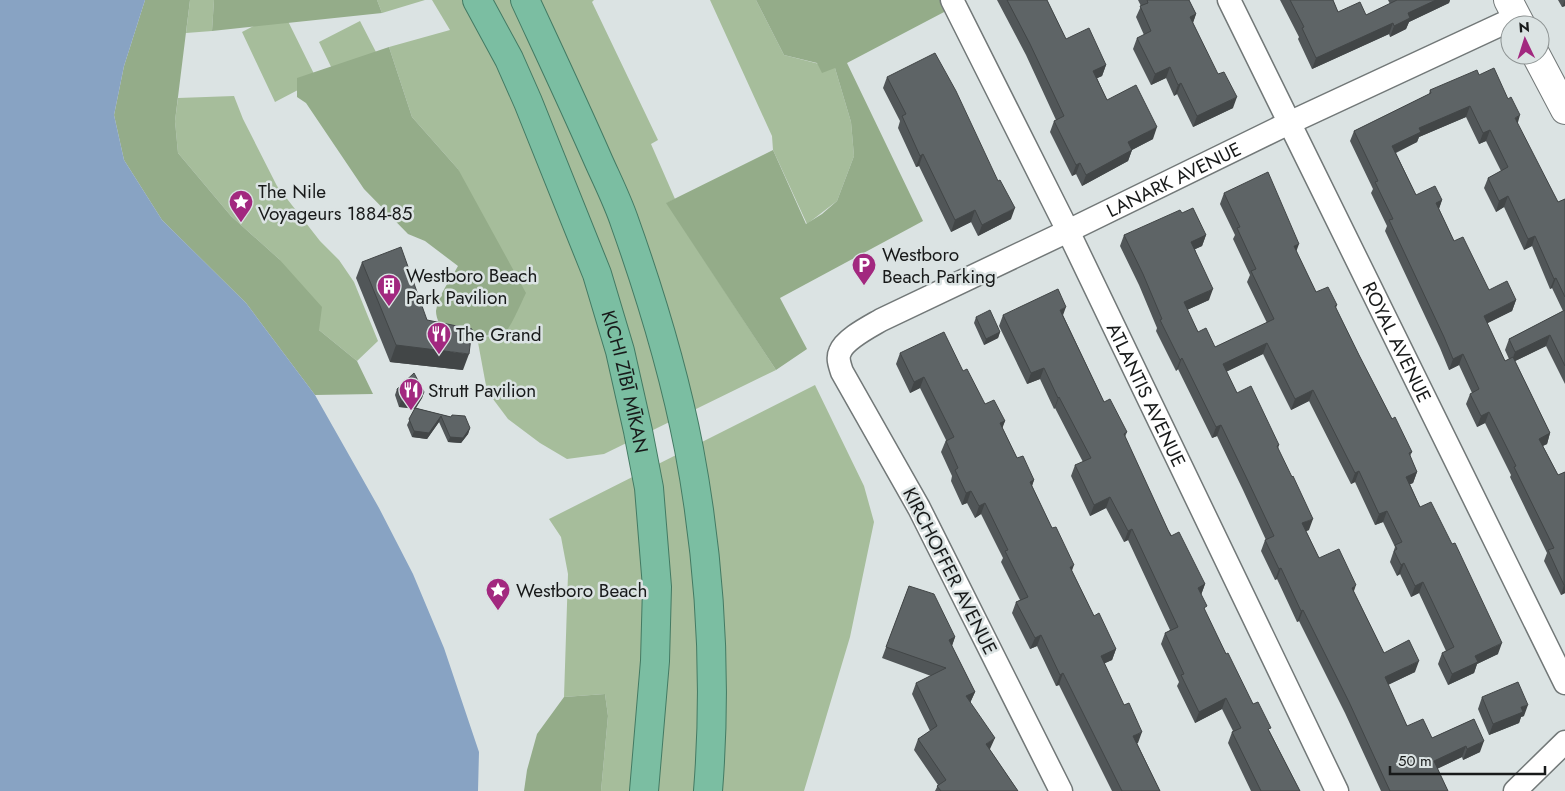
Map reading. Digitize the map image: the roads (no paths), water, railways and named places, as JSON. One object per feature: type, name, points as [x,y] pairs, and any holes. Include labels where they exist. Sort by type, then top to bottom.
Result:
[{"type":"highway","name":"KICHI ZĪBĪ MĪKAN","points":[[477,0],[509,59],[592,260],[616,337],[638,431],[652,518],[657,588],[655,661],[644,791]]},
{"type":"highway","points":[[525,0],[584,127],[624,220],[645,282],[680,410],[689,449],[701,526],[710,624],[712,721],[708,791]]},
{"type":"street","name":"ATLANTIS AVENUE","points":[[952,0],[1068,231],[1337,791]]},
{"type":"street","name":"ROYAL AVENUE","points":[[1229,0],[1565,683]]},
{"type":"street","name":"LANARK AVENUE","points":[[839,353],[844,345],[854,337],[881,320],[1515,14]]},
{"type":"street","points":[[1541,65],[1565,110]]},
{"type":"street","name":"KIRCHOFFER AVENUE","points":[[839,353],[839,363],[842,372],[919,508],[1061,791]]},
{"type":"street","points":[[1515,791],[1565,742]]},
{"type":"water","points":[[0,0],[145,0],[124,66],[114,115],[124,160],[162,220],[246,303],[315,395],[379,508],[413,574],[444,648],[479,752],[478,791],[0,791]]},
{"type":"place","name":"The Nile Voyageurs 1884-85","points":[[241,223]]},
{"type":"place","name":"Westboro Beach Parking","points":[[864,286]]},
{"type":"place","name":"Westboro Beach Park Pavilion","points":[[389,307]]},
{"type":"place","name":"The Grand","points":[[439,355]]},
{"type":"place","name":"Strutt Pavilion","points":[[411,411]]},
{"type":"place","name":"Westboro Beach","points":[[498,611]]}]
